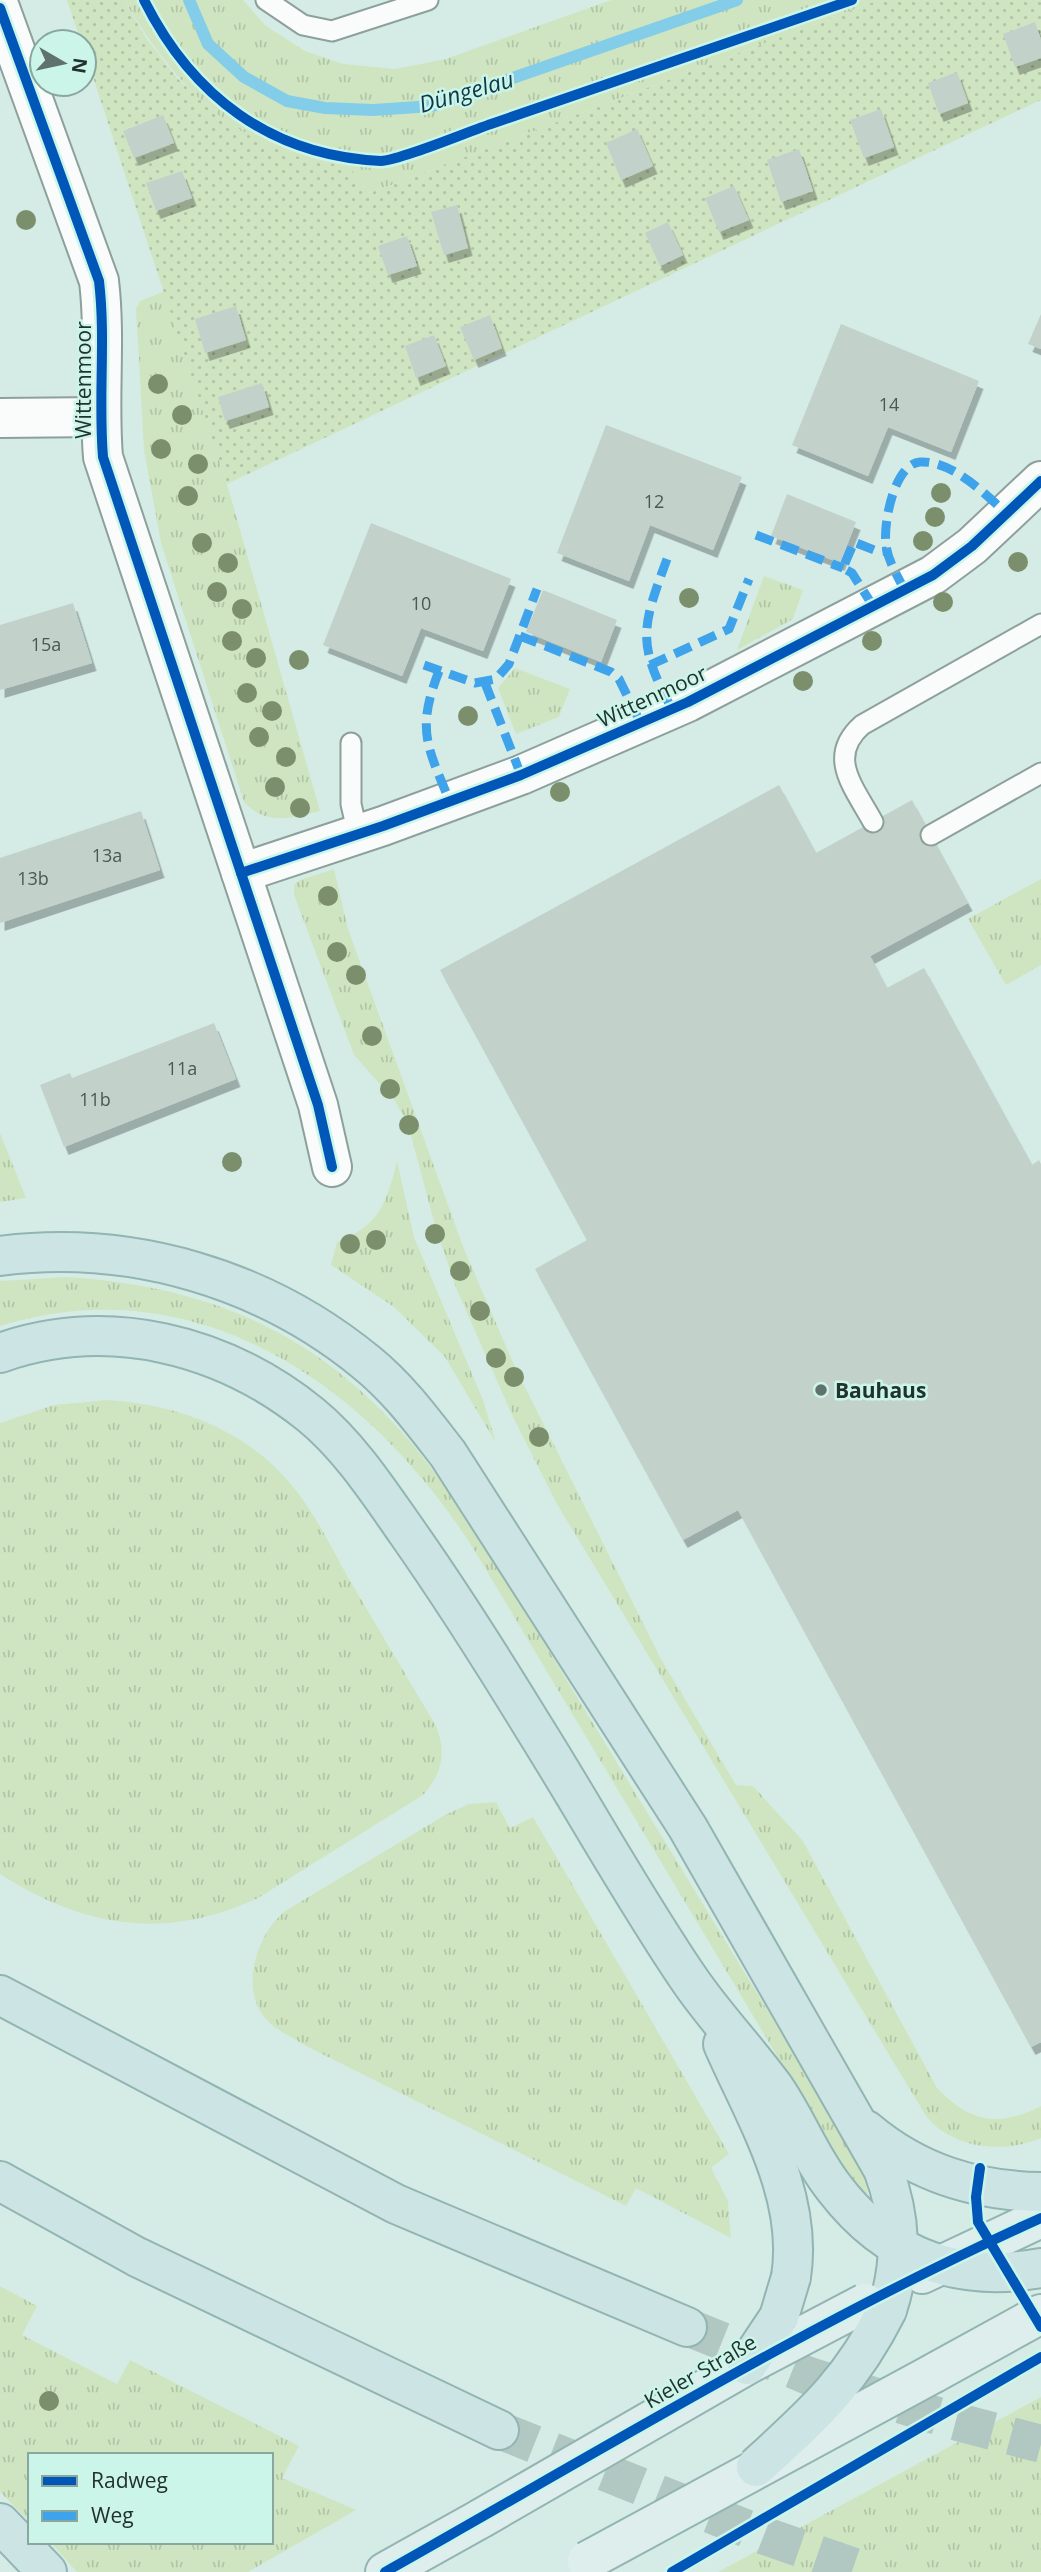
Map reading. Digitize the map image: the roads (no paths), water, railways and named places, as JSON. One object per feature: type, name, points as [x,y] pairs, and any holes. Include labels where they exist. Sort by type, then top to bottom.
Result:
[{"type":"highway","points":[[0,1256],[68,1252],[113,1255],[157,1261],[214,1276],[271,1299],[320,1327],[369,1364],[409,1404],[449,1454],[688,1828],[883,2169],[891,2192],[899,2248],[882,2300],[851,2374],[819,2410],[755,2467]]},
{"type":"highway","points":[[0,1353],[55,1338],[98,1334],[146,1339],[236,1367],[270,1386],[314,1417],[373,1482],[463,1611],[705,2000],[775,2088],[833,2187],[870,2227],[899,2248],[941,2264],[985,2273],[1041,2268]]},
{"type":"highway","points":[[4,1995],[396,2204],[687,2327]]},
{"type":"highway","points":[[705,2000],[780,2174],[789,2204],[793,2233],[791,2277],[779,2317],[747,2365]]},
{"type":"highway","points":[[855,2120],[900,2155],[944,2177],[977,2187],[1041,2192]]},
{"type":"highway","points":[[0,2180],[137,2257],[499,2430]]},
{"type":"highway","points":[[0,2523],[47,2572]]},
{"type":"main road","name":"Kieler Straße","points":[[385,2572],[747,2365],[882,2300],[941,2264],[1041,2218]]},
{"type":"main road","points":[[577,2566],[1041,2314]]},
{"type":"street","name":"Wittenmoor","points":[[0,8],[99,281],[103,318],[100,417],[103,457],[318,1105],[332,1167]]},
{"type":"street","points":[[0,418],[100,417]]},
{"type":"street","name":"Wittenmoor","points":[[241,873],[358,835],[538,768],[688,702],[933,575],[972,546],[1041,481]]},
{"type":"lane","points":[[266,0],[303,25],[332,31],[428,0]]},
{"type":"lane","points":[[873,822],[848,776],[842,755],[848,738],[862,725],[1041,624]]},
{"type":"lane","points":[[351,743],[351,804],[358,835]]},
{"type":"lane","points":[[931,835],[1041,773]]},
{"type":"waterway","name":"Düngelau","points":[[189,0],[208,44],[244,77],[287,101],[325,108],[373,110],[432,106],[737,0]]},
{"type":"tunnel","points":[[687,2327],[809,2376],[954,2421],[1041,2444]]},
{"type":"tunnel","points":[[499,2430],[765,2536],[869,2572]]},
{"type":"place","name":"Bauhaus","points":[[821,1390]]}]
